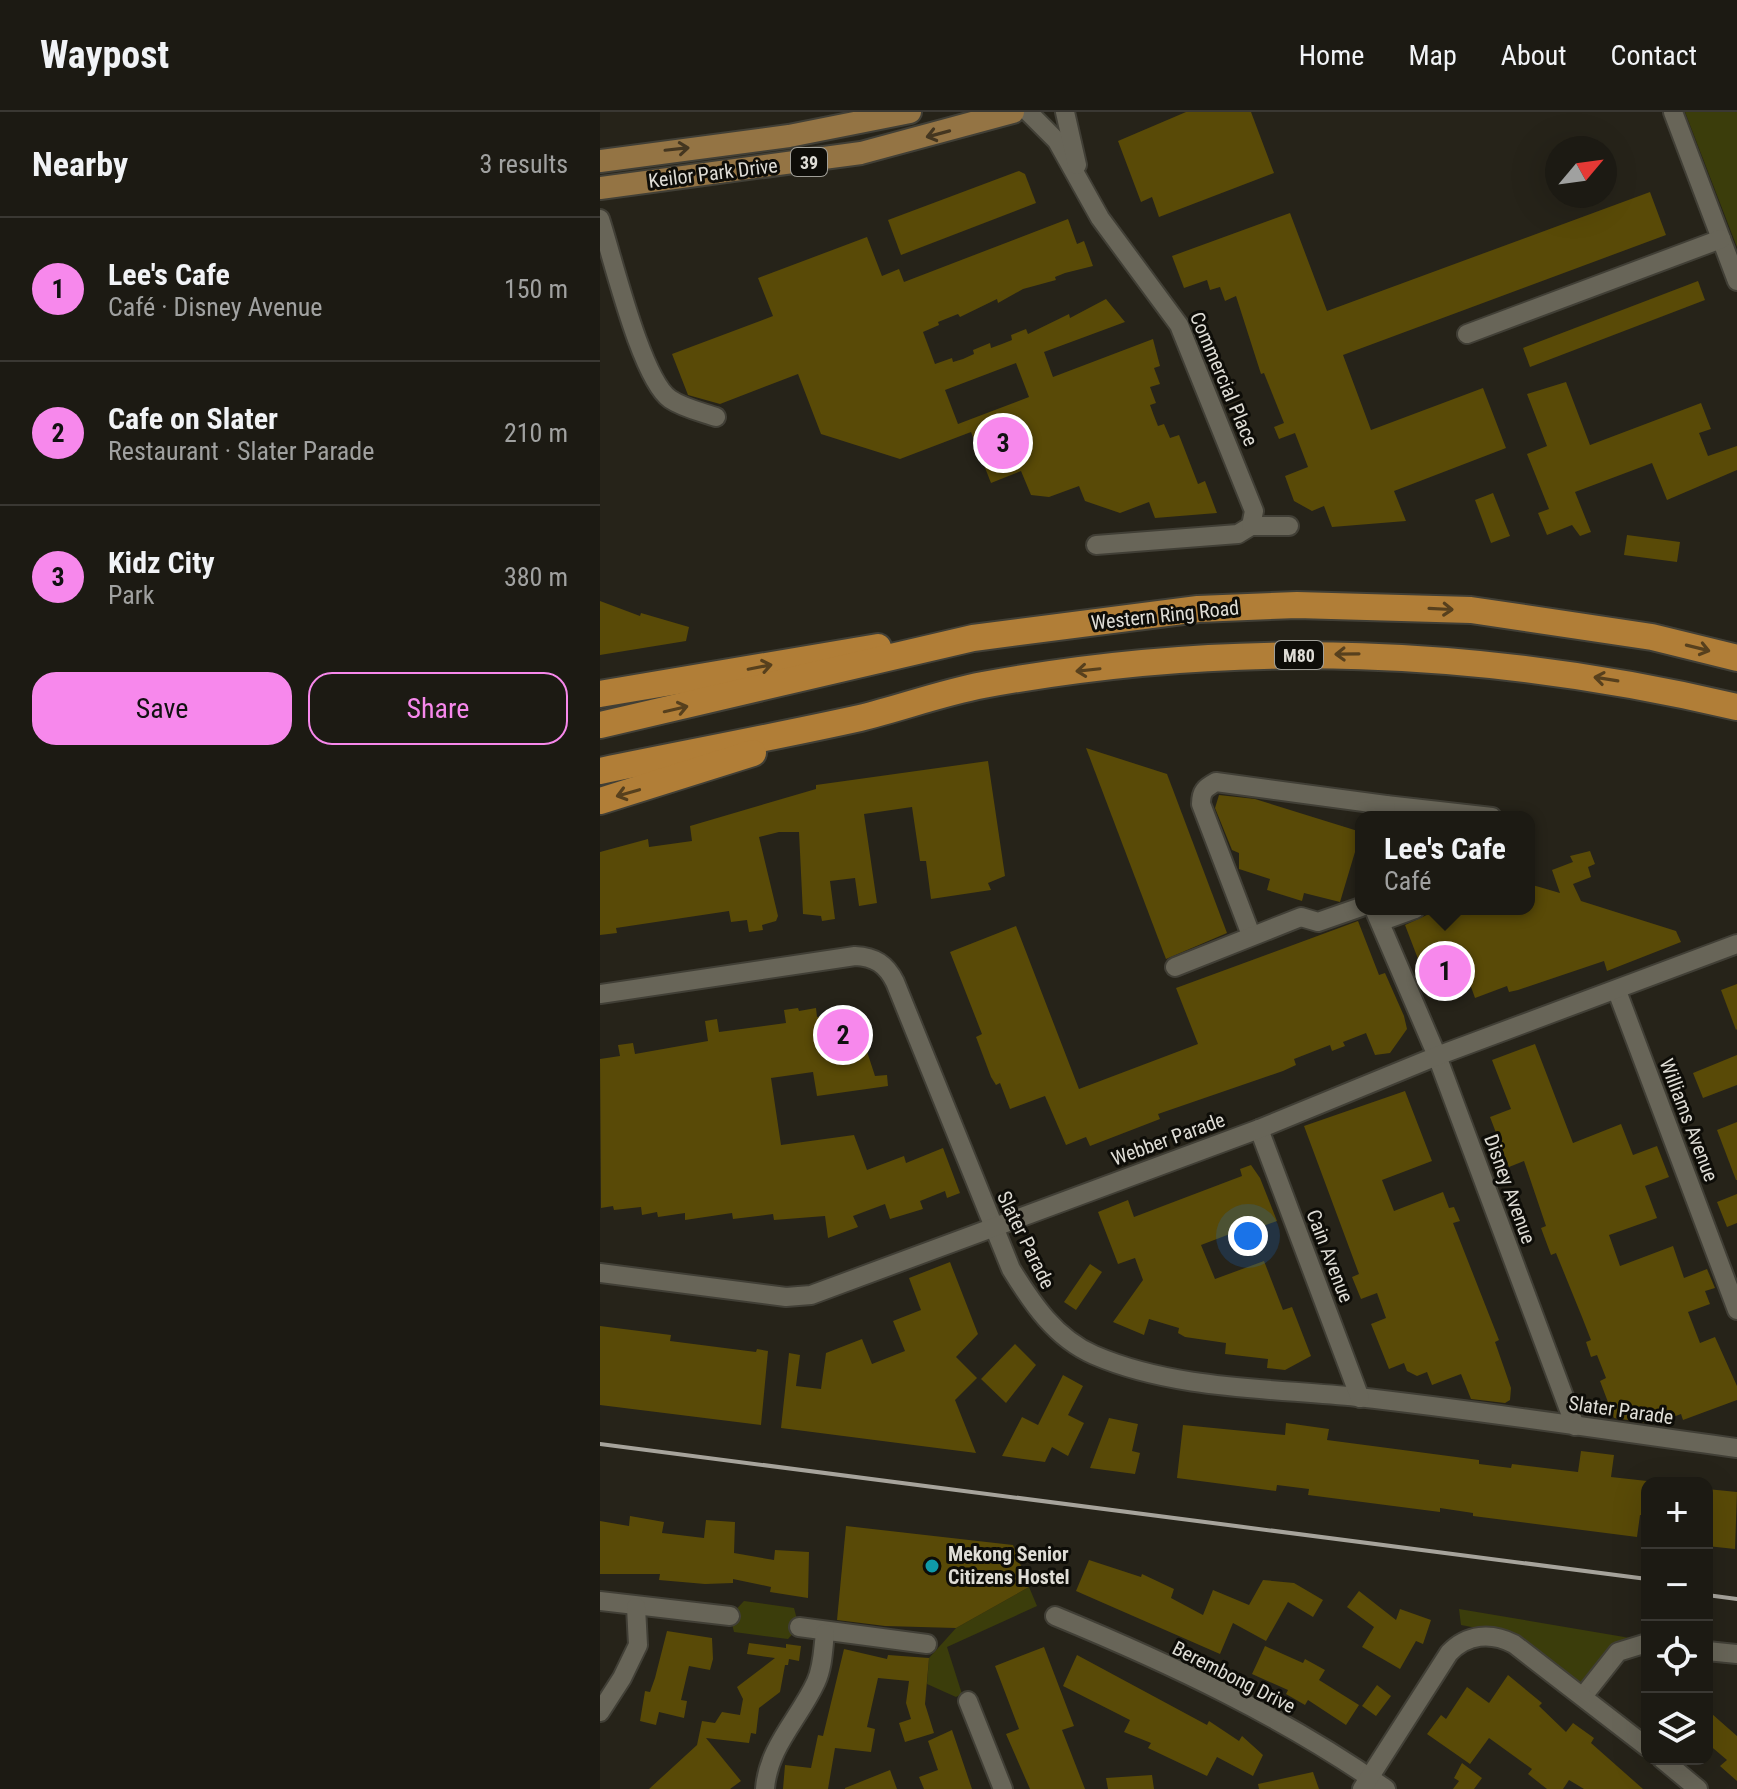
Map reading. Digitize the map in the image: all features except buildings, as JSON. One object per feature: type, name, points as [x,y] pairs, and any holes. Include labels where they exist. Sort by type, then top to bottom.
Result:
[{"type":"highway","name":"Western Ring Road","points":[[600,725],[973,638],[1198,609],[1297,605],[1471,610],[1652,637],[1737,658]]},
{"type":"highway","points":[[600,694],[841,652],[973,638]]},
{"type":"highway","name":"M80","points":[[600,771],[862,717],[980,685],[1067,672],[1280,656],[1367,654],[1457,660],[1640,684],[1737,707]]},
{"type":"highway","points":[[1640,684],[1737,717]]},
{"type":"highway","points":[[600,801],[862,717]]},
{"type":"main road","name":"Keilor Park Drive","points":[[600,161],[789,136],[910,112]]},
{"type":"main road","name":"Keilor Park Drive","points":[[600,188],[861,153],[1013,112]]},
{"type":"street","name":"Commercial Place","points":[[1028,112],[1057,141],[1100,218],[1161,297],[1191,348],[1251,501],[1254,511],[1251,526]]},
{"type":"street","name":"Commercial Place","points":[[1065,112],[1080,180]]},
{"type":"street","points":[[1673,112],[1737,281]]},
{"type":"street","points":[[600,219],[613,273],[661,391],[680,404],[716,417]]},
{"type":"street","points":[[1467,334],[1721,239]]},
{"type":"street","points":[[600,254],[613,273]]},
{"type":"street","points":[[1096,545],[1230,536],[1251,526],[1289,526]]},
{"type":"street","points":[[1251,935],[1201,804],[1201,794],[1206,787],[1216,782],[1386,811]]},
{"type":"street","points":[[1175,967],[1301,917],[1318,922],[1355,909]]},
{"type":"street","name":"Disney Avenue","points":[[1378,915],[1437,1056],[1575,1426]]},
{"type":"street","name":"Webber Parade","points":[[600,1273],[797,1296],[811,1295],[1259,1129],[1437,1056],[1737,944]]},
{"type":"street","name":"Slater Parade","points":[[600,994],[855,956],[877,961],[888,969],[992,1228],[1032,1303],[1055,1330],[1091,1354],[1169,1378],[1360,1398],[1737,1448]]},
{"type":"street","name":"Williams Avenue","points":[[1617,991],[1737,1310]]},
{"type":"street","name":"Cain Avenue","points":[[1259,1129],[1360,1398]]},
{"type":"street","points":[[600,1601],[730,1616]]},
{"type":"street","points":[[600,1712],[638,1645],[636,1607]]},
{"type":"street","name":"Berembong Drive","points":[[1055,1616],[1115,1641],[1257,1712],[1366,1783],[1386,1789]]},
{"type":"street","points":[[799,1627],[825,1633],[927,1644]]},
{"type":"street","points":[[765,1789],[771,1760],[781,1737],[818,1678],[825,1633]]},
{"type":"street","points":[[1366,1783],[1454,1648],[1465,1641],[1487,1636],[1514,1644],[1584,1695],[1641,1742]]},
{"type":"street","points":[[1584,1695],[1618,1652],[1641,1645]]},
{"type":"street","points":[[1713,1652],[1737,1654]]},
{"type":"street","points":[[968,1698],[1003,1789]]},
{"type":"street","points":[[1669,1765],[1698,1789]]},
{"type":"shaded area","points":[[1685,112],[1737,112],[1737,247],[1735,242]]},
{"type":"shaded area","points":[[1029,1587],[1037,1606],[947,1647],[962,1694],[956,1697],[927,1684],[929,1658],[956,1628]]},
{"type":"shaded area","points":[[744,1601],[794,1608],[799,1627],[788,1639],[734,1632],[730,1616]]},
{"type":"shaded area","points":[[1459,1609],[1636,1639],[1613,1645],[1581,1682],[1508,1634],[1461,1625]]},
{"type":"railway","points":[[600,1444],[1641,1578]]},
{"type":"railway","points":[[1713,1596],[1737,1599]]},
{"type":"place","name":"Kidz City","points":[[1003,443]]},
{"type":"place","name":"Lee's Cafe","points":[[1445,971]]},
{"type":"place","name":"Cafe on Slater","points":[[843,1035]]},
{"type":"place","name":"Mekong Senior Citizens Hostel","points":[[932,1566]]}]
